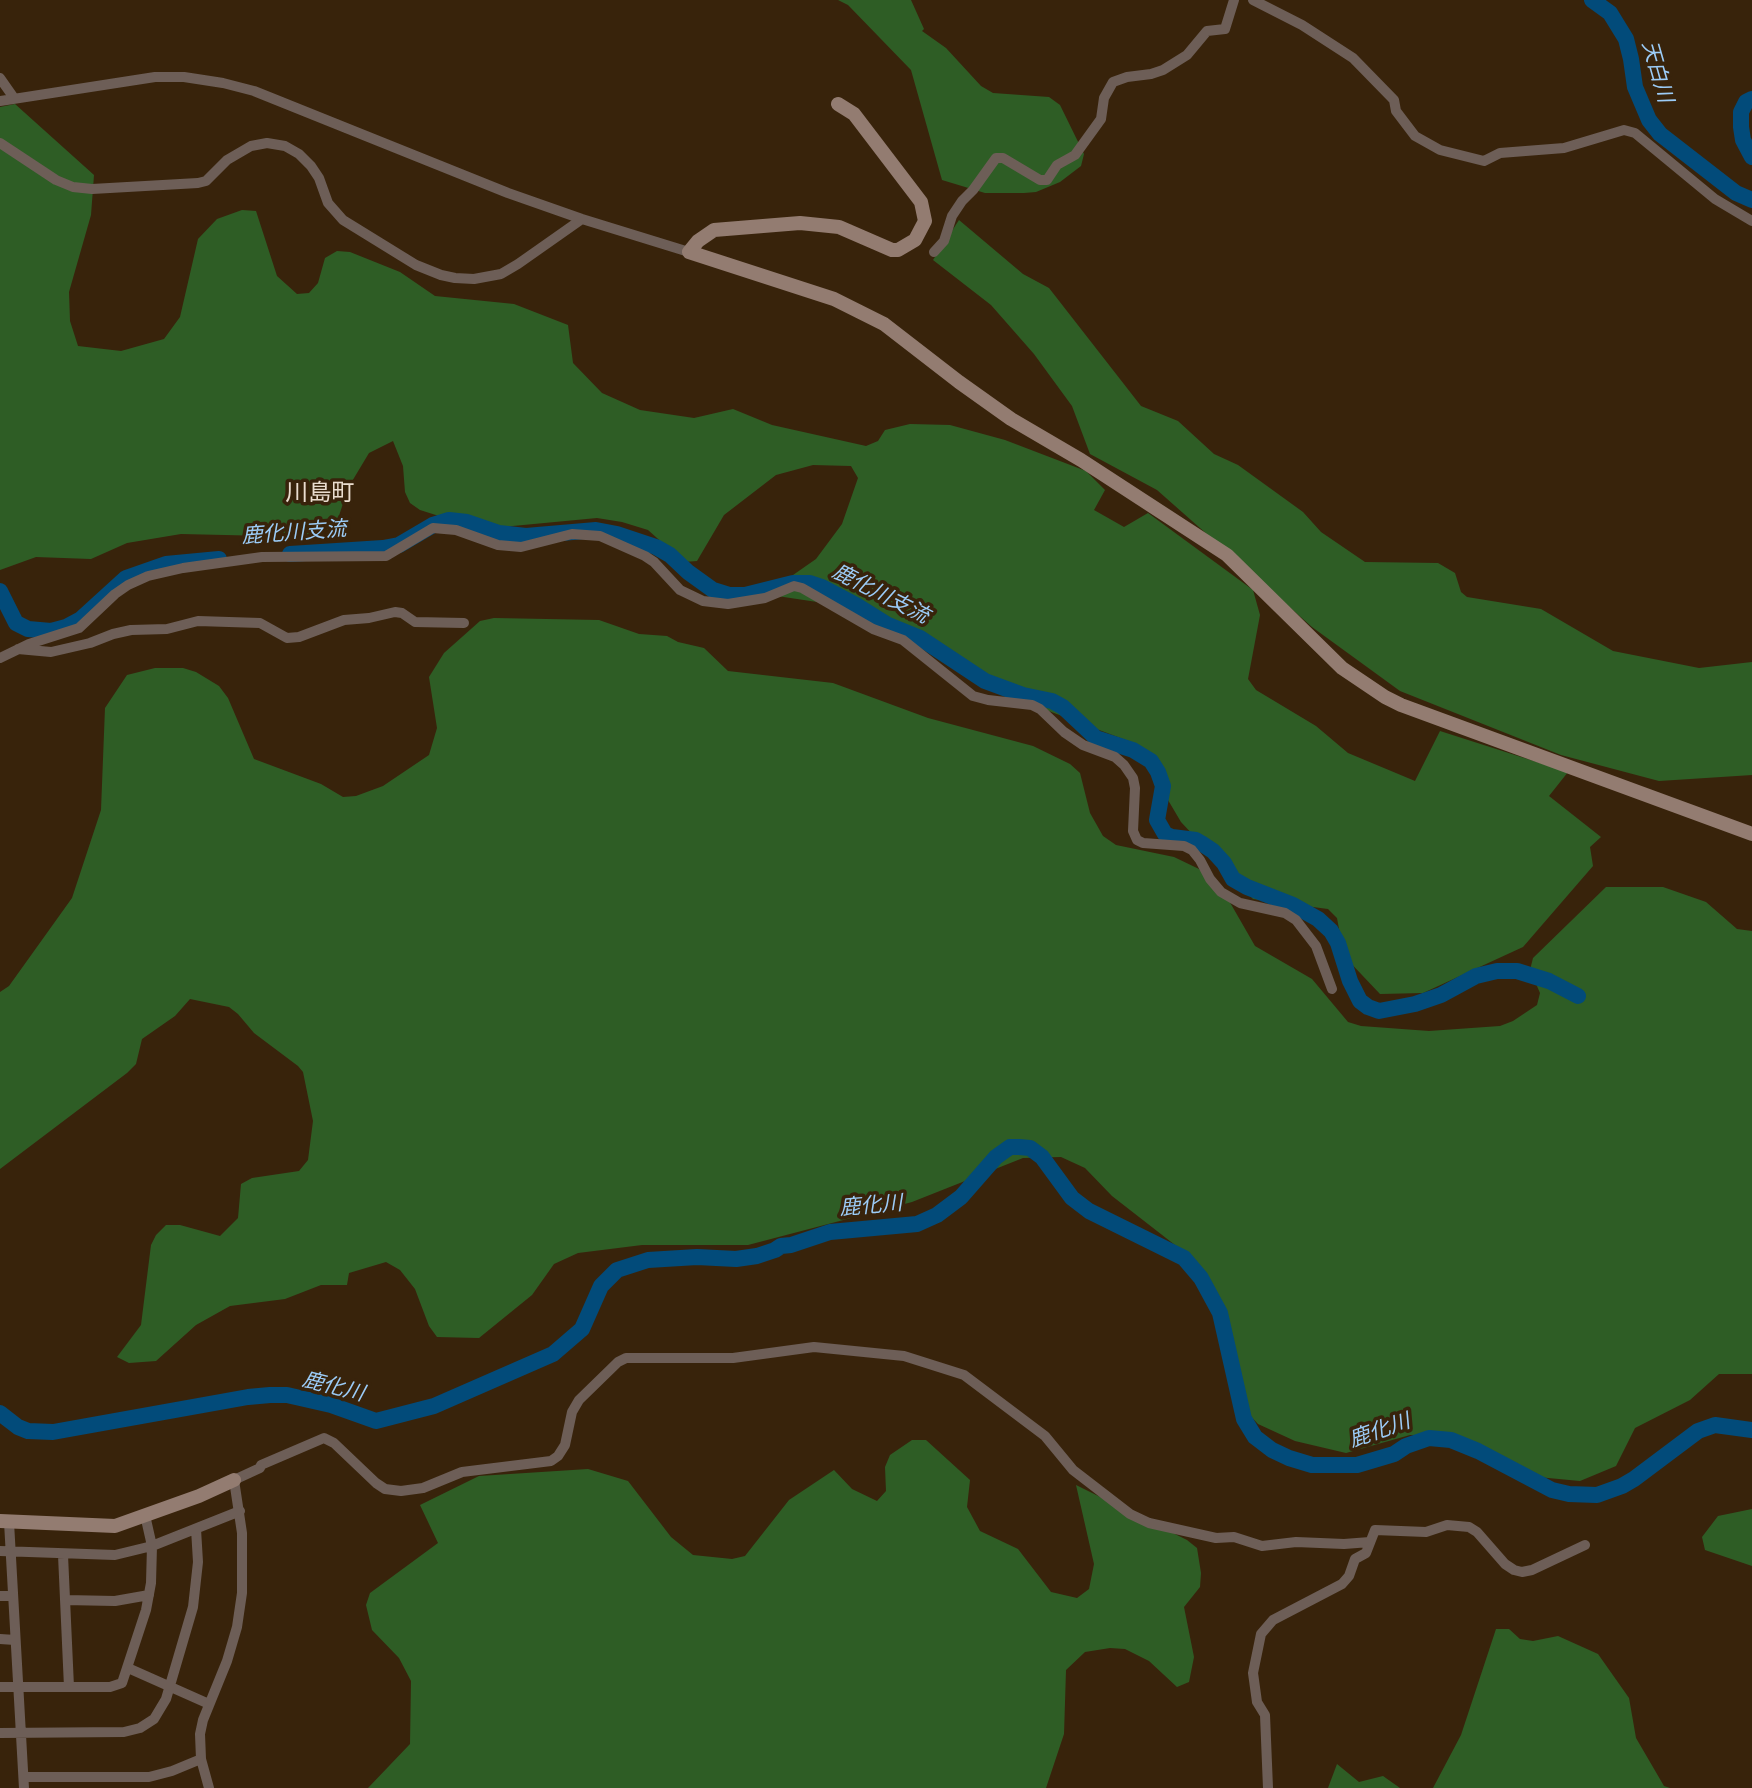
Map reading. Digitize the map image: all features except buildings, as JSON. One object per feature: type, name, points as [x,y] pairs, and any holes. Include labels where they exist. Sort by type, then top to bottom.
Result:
[{"type":"street","points":[[934,253],[944,241],[957,208],[974,190],[996,158],[1003,158],[1040,180],[1047,180],[1057,165],[1075,155],[1101,119],[1104,98],[1113,82],[1163,70],[1188,55],[1207,31],[1225,29],[1234,0]]},
{"type":"street","points":[[1253,0],[1302,25],[1353,58],[1394,100],[1396,111],[1415,136],[1440,150],[1484,161],[1500,153],[1564,148],[1624,130],[1635,133],[1715,199],[1752,221]]},
{"type":"street","points":[[0,101],[155,76],[223,83],[254,91],[508,193],[834,299],[884,324],[1011,419],[1081,460],[1227,555],[1342,668],[1385,697],[1413,710],[1752,834]]},
{"type":"street","points":[[0,78],[14,98]]},
{"type":"street","points":[[690,252],[707,233],[714,230],[800,223],[839,228],[892,250],[912,243],[919,235],[925,220],[921,202],[854,114],[838,104]]},
{"type":"street","points":[[0,143],[64,184],[92,189],[198,183],[206,181],[227,160],[245,148],[267,143],[285,146],[299,154],[311,166],[319,178],[328,203],[343,220],[416,265],[454,278],[474,279],[501,274],[582,219]]},
{"type":"street","points":[[0,657],[79,628],[128,585],[148,576],[183,568],[262,557],[386,556],[433,528],[456,530],[498,545],[521,547],[572,534],[600,536],[645,556],[680,590],[703,601],[728,604],[765,598],[794,586],[802,588],[873,629],[903,640],[973,696],[1032,705],[1040,709],[1064,732],[1083,745],[1115,757],[1124,765],[1133,778],[1135,788],[1133,831],[1137,840],[1143,843],[1184,846],[1192,850],[1221,892],[1240,903],[1284,913],[1296,920],[1316,946],[1332,989]]},
{"type":"street","points":[[18,649],[51,652],[131,630],[167,629],[198,621],[260,623],[287,638],[299,637],[344,620],[395,612],[402,612],[415,622],[464,624]]},
{"type":"street","points":[[201,1759],[149,1777],[24,1783],[13,1596],[5,1552],[4,1521],[115,1525],[200,1496],[272,1460],[324,1438],[334,1443],[376,1483],[385,1489],[401,1491],[423,1488],[462,1472],[551,1461],[565,1445],[572,1412],[579,1401],[618,1362],[637,1357],[733,1358],[814,1347],[904,1356],[964,1375],[1045,1436],[1084,1478],[1130,1514],[1149,1523],[1216,1538],[1234,1537],[1262,1546],[1296,1542],[1370,1542]]},
{"type":"street","points":[[209,1788],[201,1759],[200,1734],[227,1661],[239,1612],[243,1556],[240,1511],[234,1480]]},
{"type":"street","points":[[5,1552],[115,1555],[152,1546],[240,1511]]},
{"type":"street","points":[[0,1687],[119,1685],[124,1681],[149,1595],[152,1546],[145,1515]]},
{"type":"street","points":[[1268,1788],[1265,1715],[1257,1702],[1253,1673],[1261,1634],[1273,1620],[1342,1584],[1349,1576],[1355,1559],[1366,1553],[1375,1530],[1426,1532],[1447,1525],[1469,1527],[1484,1539],[1505,1564],[1522,1572],[1532,1570],[1585,1545]]},
{"type":"street","points":[[0,1733],[132,1731],[158,1715],[170,1686],[193,1606],[198,1562],[196,1529]]},
{"type":"street","points":[[63,1555],[69,1687]]},
{"type":"street","points":[[65,1600],[115,1601],[149,1595]]},
{"type":"street","points":[[0,1596],[13,1596]]},
{"type":"street","points":[[0,1639],[15,1640]]},
{"type":"street","points":[[128,1668],[209,1704]]},
{"type":"green space","points":[[838,0],[911,0],[924,29],[922,31],[946,48],[981,86],[993,93],[1049,97],[1060,105],[1084,154],[1081,166],[1060,182],[1036,192],[985,193],[942,180],[911,70],[848,5]]},
{"type":"green space","points":[[15,104],[94,175],[91,215],[69,292],[70,321],[78,346],[121,351],[164,339],[180,317],[198,239],[217,219],[242,210],[256,211],[277,276],[297,294],[309,293],[318,283],[325,258],[337,251],[350,252],[400,272],[435,296],[514,304],[568,325],[573,363],[602,393],[640,410],[694,418],[733,409],[772,425],[866,446],[878,441],[885,430],[910,424],[950,425],[1005,440],[1086,471],[1105,490],[1094,510],[1124,527],[1148,513],[1253,590],[1260,615],[1248,679],[1256,690],[1316,726],[1348,753],[1415,781],[1440,731],[1568,772],[1549,796],[1601,837],[1590,847],[1593,866],[1523,947],[1423,993],[1380,994],[1344,956],[1337,918],[1328,909],[1253,899],[1181,822],[1168,800],[1158,764],[1139,745],[1009,696],[923,633],[844,606],[777,596],[769,586],[783,582],[816,559],[842,524],[858,478],[851,466],[813,465],[776,475],[724,515],[697,561],[684,562],[648,530],[622,522],[597,518],[502,527],[458,522],[420,510],[410,503],[405,492],[403,466],[393,441],[369,453],[348,488],[336,525],[313,537],[181,534],[127,543],[91,559],[36,557],[0,570],[0,107]]},
{"type":"green space","points":[[959,220],[1023,274],[1049,288],[1141,406],[1178,421],[1214,454],[1238,465],[1303,512],[1321,532],[1365,562],[1438,563],[1455,573],[1461,592],[1467,597],[1541,609],[1613,651],[1699,668],[1752,662],[1752,775],[1659,781],[1561,755],[1400,691],[1312,627],[1157,490],[1090,454],[1072,406],[1034,354],[991,305],[933,260]]},
{"type":"green space","points":[[494,618],[599,620],[639,634],[667,636],[678,642],[704,648],[728,671],[833,683],[928,718],[1033,746],[1070,764],[1080,773],[1090,813],[1103,836],[1116,845],[1174,857],[1199,869],[1228,899],[1255,946],[1312,979],[1348,1022],[1361,1026],[1429,1031],[1500,1026],[1513,1021],[1537,1005],[1540,993],[1530,970],[1533,958],[1606,887],[1663,887],[1706,902],[1737,929],[1752,931],[1752,1374],[1719,1374],[1690,1400],[1635,1428],[1616,1466],[1580,1481],[1506,1474],[1462,1446],[1436,1436],[1410,1435],[1346,1453],[1295,1441],[1258,1424],[1240,1405],[1237,1379],[1200,1277],[1175,1245],[1112,1196],[1085,1168],[1061,1157],[1023,1158],[912,1202],[748,1245],[642,1245],[578,1253],[554,1264],[532,1295],[479,1338],[437,1337],[429,1326],[415,1289],[400,1270],[386,1262],[349,1273],[347,1285],[321,1285],[285,1299],[230,1306],[196,1325],[156,1361],[129,1363],[117,1357],[141,1325],[151,1245],[156,1235],[166,1225],[180,1225],[220,1236],[238,1218],[241,1184],[252,1178],[299,1171],[308,1160],[313,1121],[303,1072],[298,1066],[254,1033],[229,1007],[190,999],[175,1016],[142,1039],[136,1064],[127,1073],[0,1169],[0,992],[9,986],[72,898],[101,810],[105,708],[127,675],[155,668],[183,668],[196,672],[219,686],[228,698],[254,759],[321,784],[343,797],[356,796],[383,786],[429,755],[437,728],[429,677],[444,653],[480,621]]},
{"type":"green space","points":[[912,1440],[926,1440],[970,1480],[967,1507],[980,1531],[1018,1549],[1051,1592],[1077,1598],[1089,1589],[1094,1564],[1076,1485],[1187,1540],[1197,1548],[1200,1587],[1184,1607],[1194,1657],[1189,1682],[1177,1687],[1149,1661],[1125,1649],[1110,1648],[1085,1652],[1066,1670],[1064,1734],[1046,1788],[368,1788],[410,1744],[411,1681],[399,1658],[372,1630],[366,1605],[370,1593],[438,1543],[420,1505],[479,1476],[588,1469],[628,1481],[671,1537],[693,1555],[732,1559],[745,1556],[789,1500],[834,1470],[852,1489],[877,1501],[886,1491],[885,1467],[890,1455]]},
{"type":"green space","points":[[1752,1509],[1752,1566],[1705,1550],[1702,1537],[1718,1516]]},
{"type":"green space","points":[[1496,1629],[1509,1629],[1520,1639],[1533,1641],[1558,1636],[1598,1654],[1629,1698],[1636,1738],[1664,1786],[1670,1788],[1433,1788],[1461,1735]]},
{"type":"green space","points":[[1337,1764],[1359,1782],[1383,1776],[1400,1788],[1328,1788]]},
{"type":"waterway","name":"天白川","points":[[1592,0],[1610,13],[1626,39],[1635,87],[1649,120],[1660,134],[1736,193],[1752,200]]},
{"type":"waterway","name":"天白川","points":[[1752,99],[1746,102],[1741,112],[1743,140],[1752,157]]},
{"type":"waterway","name":"鹿化川支流","points":[[290,554],[399,545],[433,525],[449,520],[467,522],[499,533],[526,536],[596,530],[617,534],[656,547],[713,590],[729,595],[745,595],[793,583],[810,583],[822,587],[888,625],[920,638],[985,681],[1023,695],[1052,701],[1063,707],[1096,738],[1133,750],[1151,761],[1163,786],[1157,820],[1165,834],[1196,840],[1213,851],[1233,879],[1318,919],[1331,931],[1338,943],[1350,981],[1360,1001],[1368,1007],[1379,1011],[1415,1004],[1441,995],[1476,976],[1497,971],[1517,971],[1549,981],[1578,996]]},
{"type":"waterway","name":"鹿化川支流","points":[[0,591],[16,623],[28,629],[51,631],[81,619],[126,578],[166,564],[219,559]]},
{"type":"waterway","name":"鹿化川","points":[[0,1413],[28,1431],[53,1432],[270,1395],[287,1395],[331,1405],[376,1421],[434,1406],[553,1354],[582,1329],[601,1286],[617,1270],[648,1260],[697,1257],[736,1259],[757,1256],[830,1232],[917,1224],[937,1215],[961,1197],[996,1157],[1010,1147],[1019,1147],[1030,1148],[1042,1157],[1072,1198],[1089,1211],[1184,1258],[1201,1278],[1220,1313],[1244,1419],[1255,1437],[1272,1450],[1289,1458],[1312,1465],[1357,1465],[1394,1454],[1406,1446],[1429,1438],[1451,1440],[1478,1451],[1552,1490],[1597,1495],[1634,1479],[1698,1431],[1715,1425],[1752,1430]]},
{"type":"district","name":"川島町","points":[[320,494]]}]
